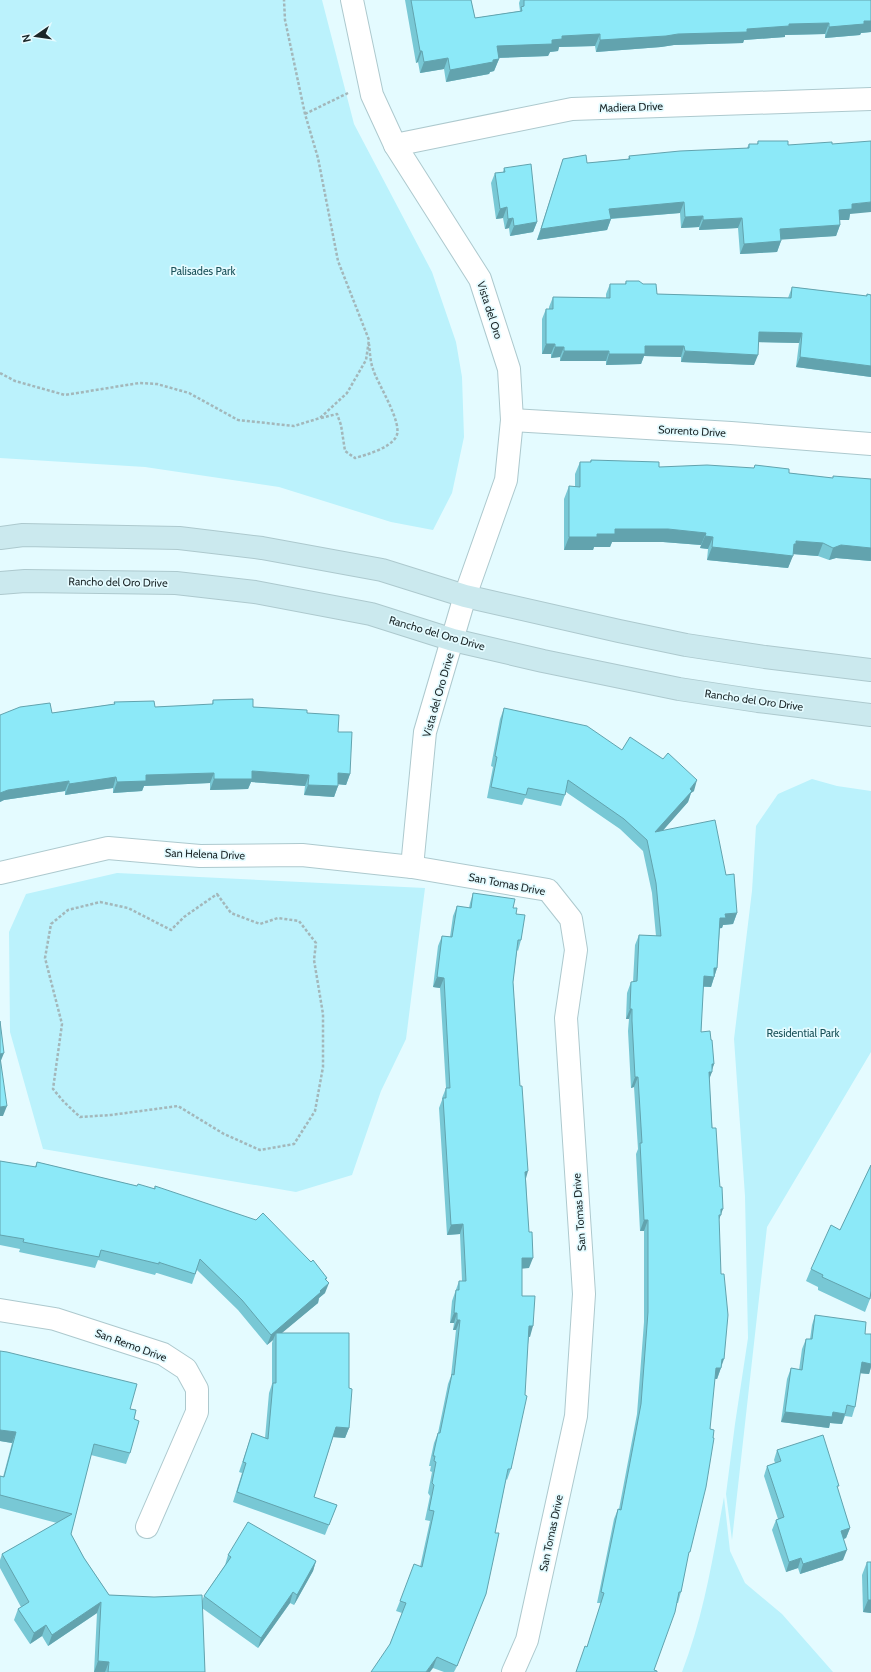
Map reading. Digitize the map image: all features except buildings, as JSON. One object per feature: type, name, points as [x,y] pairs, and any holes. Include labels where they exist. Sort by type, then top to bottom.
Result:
[{"type":"main road","points":[[0,538],[23,535],[180,538],[262,548],[382,570],[465,596],[612,630],[686,645],[765,657],[871,670]]},
{"type":"main road","name":"Rancho del Oro Drive","points":[[0,583],[25,581],[176,583],[247,591],[371,614],[454,640],[543,661],[679,689],[758,701],[871,715]]},
{"type":"street","name":"Vista del Oro","points":[[352,0],[372,95],[395,145],[480,279],[508,369],[512,420],[506,480],[465,596]]},
{"type":"street","name":"Madiera Drive","points":[[395,145],[572,109],[871,99]]},
{"type":"street","name":"Sorrento Drive","points":[[512,420],[731,433],[871,444]]},
{"type":"street","name":"Vista del Oro Drive","points":[[412,867],[425,732],[454,640],[465,596]]},
{"type":"street","name":"San Helena Drive","points":[[0,873],[108,848],[200,856],[302,856],[412,867]]},
{"type":"street","name":"San Tomas Drive","points":[[412,867],[548,890],[571,919],[576,950],[566,1018],[584,1294],[576,1416],[527,1640],[513,1672]]},
{"type":"street","name":"San Remo Drive","points":[[0,1310],[55,1319],[164,1354],[186,1369],[197,1389],[197,1412],[147,1527]]},
{"type":"path","points":[[0,373],[15,381],[65,396],[138,384],[157,384],[189,393],[238,420],[294,426],[337,414],[341,425],[345,451],[355,458],[391,443],[397,437],[398,428],[386,396],[373,368],[369,340],[338,262],[318,158],[305,114],[285,20],[284,0]]},
{"type":"path","points":[[305,114],[370,83]]},
{"type":"path","points":[[320,418],[347,393],[366,360],[369,340]]},
{"type":"path","points":[[217,894],[231,913],[260,924],[278,918],[299,921],[316,943],[314,960],[323,1014],[323,1067],[315,1111],[294,1144],[260,1150],[224,1134],[178,1106],[112,1115],[80,1117],[53,1089],[57,1061],[62,1024],[45,958],[51,924],[68,910],[100,902],[128,908],[171,930],[184,917],[217,894]]},
{"type":"green space","name":"Palisades Park","points":[[0,0],[322,0],[354,124],[432,272],[456,342],[462,377],[464,437],[452,493],[433,530],[391,522],[279,487],[145,467],[0,458]]},
{"type":"green space","name":"Residential Park","points":[[812,779],[837,786],[871,791],[871,1052],[767,1227],[732,1540],[726,1494],[748,1338],[745,1196],[734,1039],[752,891],[756,826],[778,794]]},
{"type":"green space","points":[[117,873],[425,888],[406,1039],[381,1091],[352,1175],[296,1192],[43,1149],[10,1032],[9,932],[26,894]]},
{"type":"green space","points":[[724,1497],[730,1551],[745,1583],[782,1614],[833,1672],[682,1672],[690,1651],[702,1607],[712,1564]]}]
